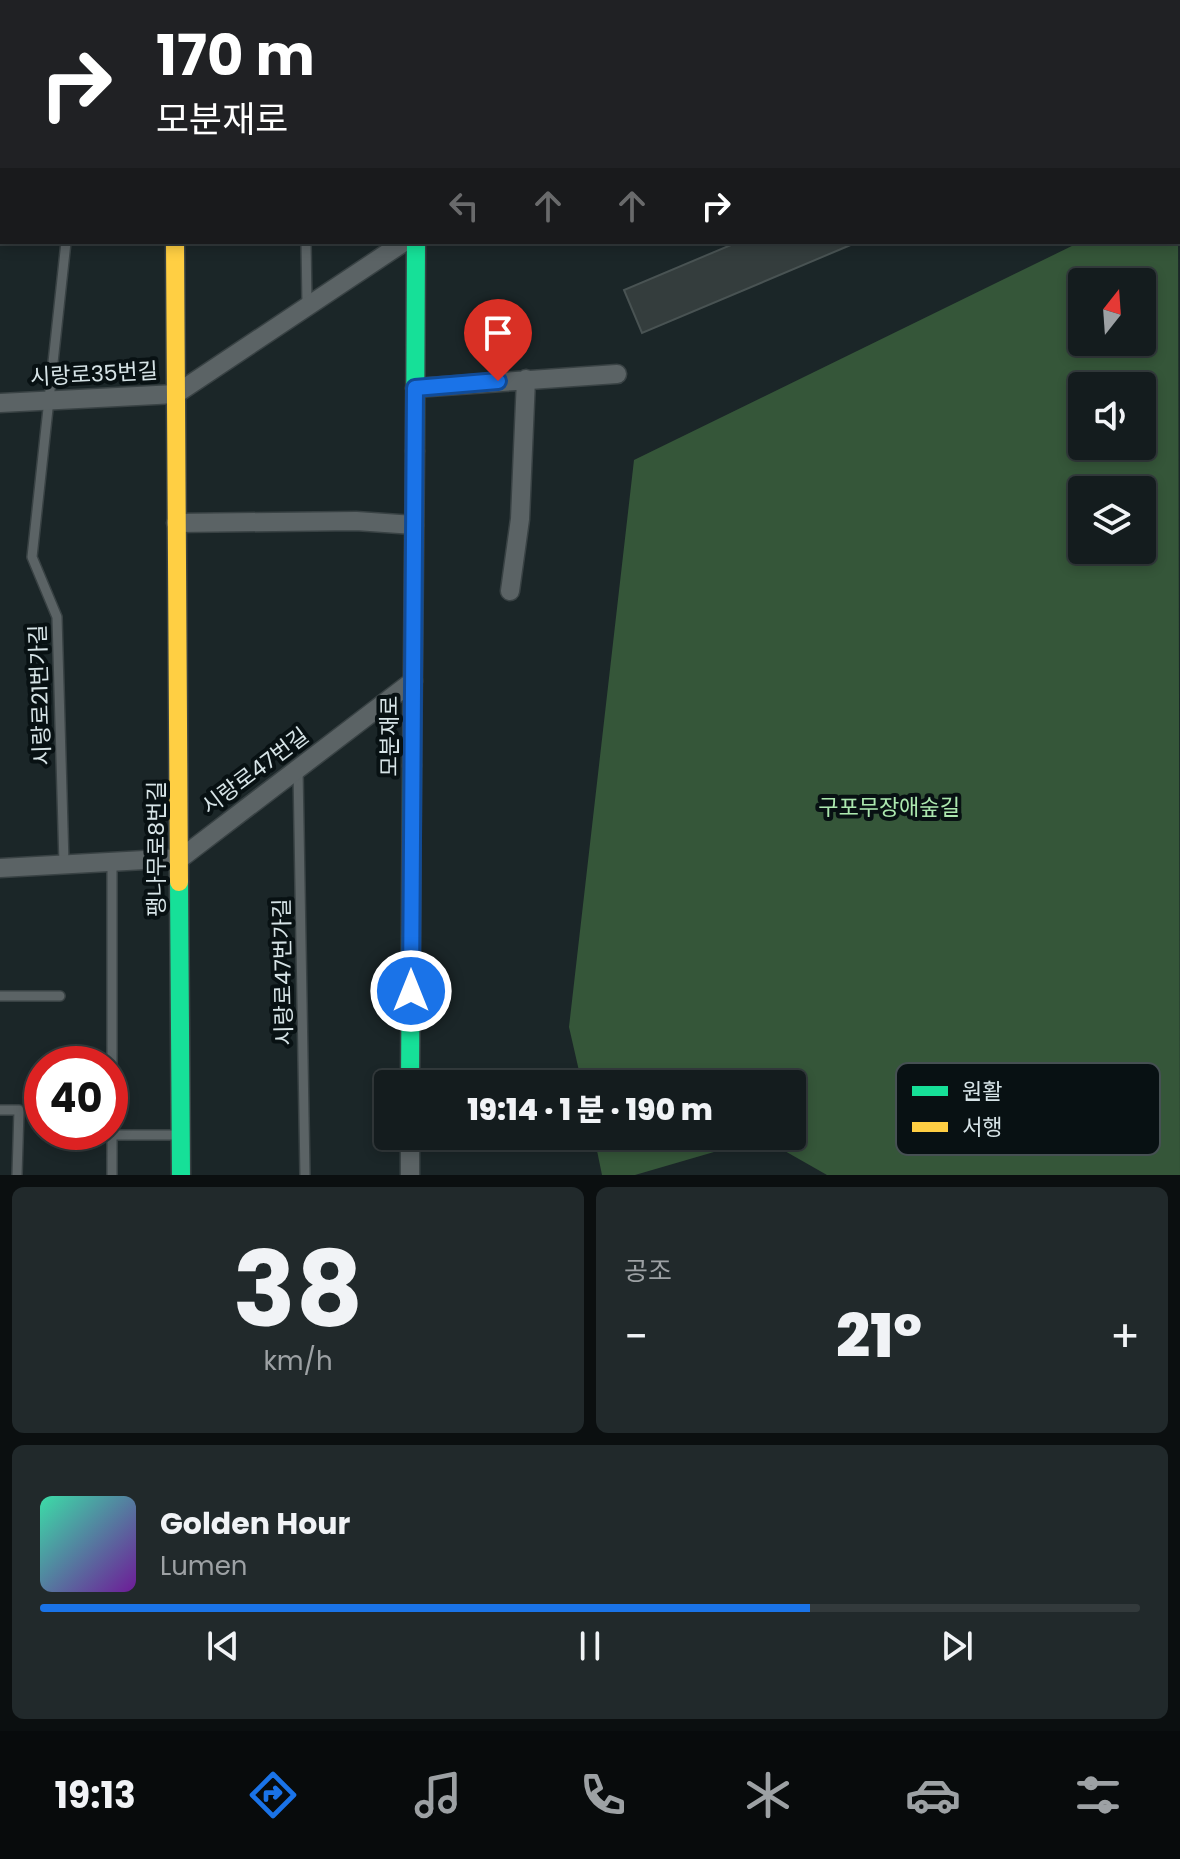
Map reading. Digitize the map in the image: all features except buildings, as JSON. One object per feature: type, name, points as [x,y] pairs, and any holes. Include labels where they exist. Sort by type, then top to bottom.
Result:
[{"type":"street","name":"팽나무로8번길","points":[[175,244],[181,1175]]},
{"type":"street","name":"시랑로35번길","points":[[0,403],[176,394],[307,303],[401,244]]},
{"type":"street","name":"모분재로","points":[[410,1070],[416,244]]},
{"type":"street","points":[[415,388],[617,374]]},
{"type":"street","points":[[510,591],[520,519],[526,379]]},
{"type":"street","points":[[176,523],[356,521],[414,525]]},
{"type":"street","name":"시랑로47번길","points":[[181,858],[413,681]]},
{"type":"street","points":[[0,868],[181,858]]},
{"type":"street","points":[[410,1150],[410,1175]]},
{"type":"lane","name":"시랑로21번가길","points":[[64,864],[57,617],[32,557],[66,244]]},
{"type":"lane","points":[[306,244],[307,303]]},
{"type":"lane","name":"시랑로47번가길","points":[[298,768],[305,1175]]},
{"type":"lane","points":[[112,862],[112,1046]]},
{"type":"lane","points":[[0,996],[60,996]]},
{"type":"lane","points":[[0,1110],[19,1110],[17,1175]]},
{"type":"lane","points":[[128,1135],[181,1135]]},
{"type":"lane","points":[[112,1150],[112,1175]]},
{"type":"green space","name":"구포무장애숲길","points":[[1076,244],[1178,244],[1180,1175],[827,1175],[783,1150],[806,1150],[806,1070],[579,1070],[569,1027],[634,460]]},
{"type":"green space","name":"구포무장애숲길","points":[[597,1150],[721,1150],[635,1175],[602,1175]]},
{"type":"traffic: fast","points":[[415,451],[416,244]]},
{"type":"traffic: fast","points":[[410,1070],[412,766]]},
{"type":"traffic: fast","points":[[179,882],[181,1175]]},
{"type":"traffic: slow","points":[[175,244],[179,882]]},
{"type":"traffic: slow","points":[[412,766],[415,451]]},
{"type":"route","points":[[411,991],[415,388],[498,381]]}]
